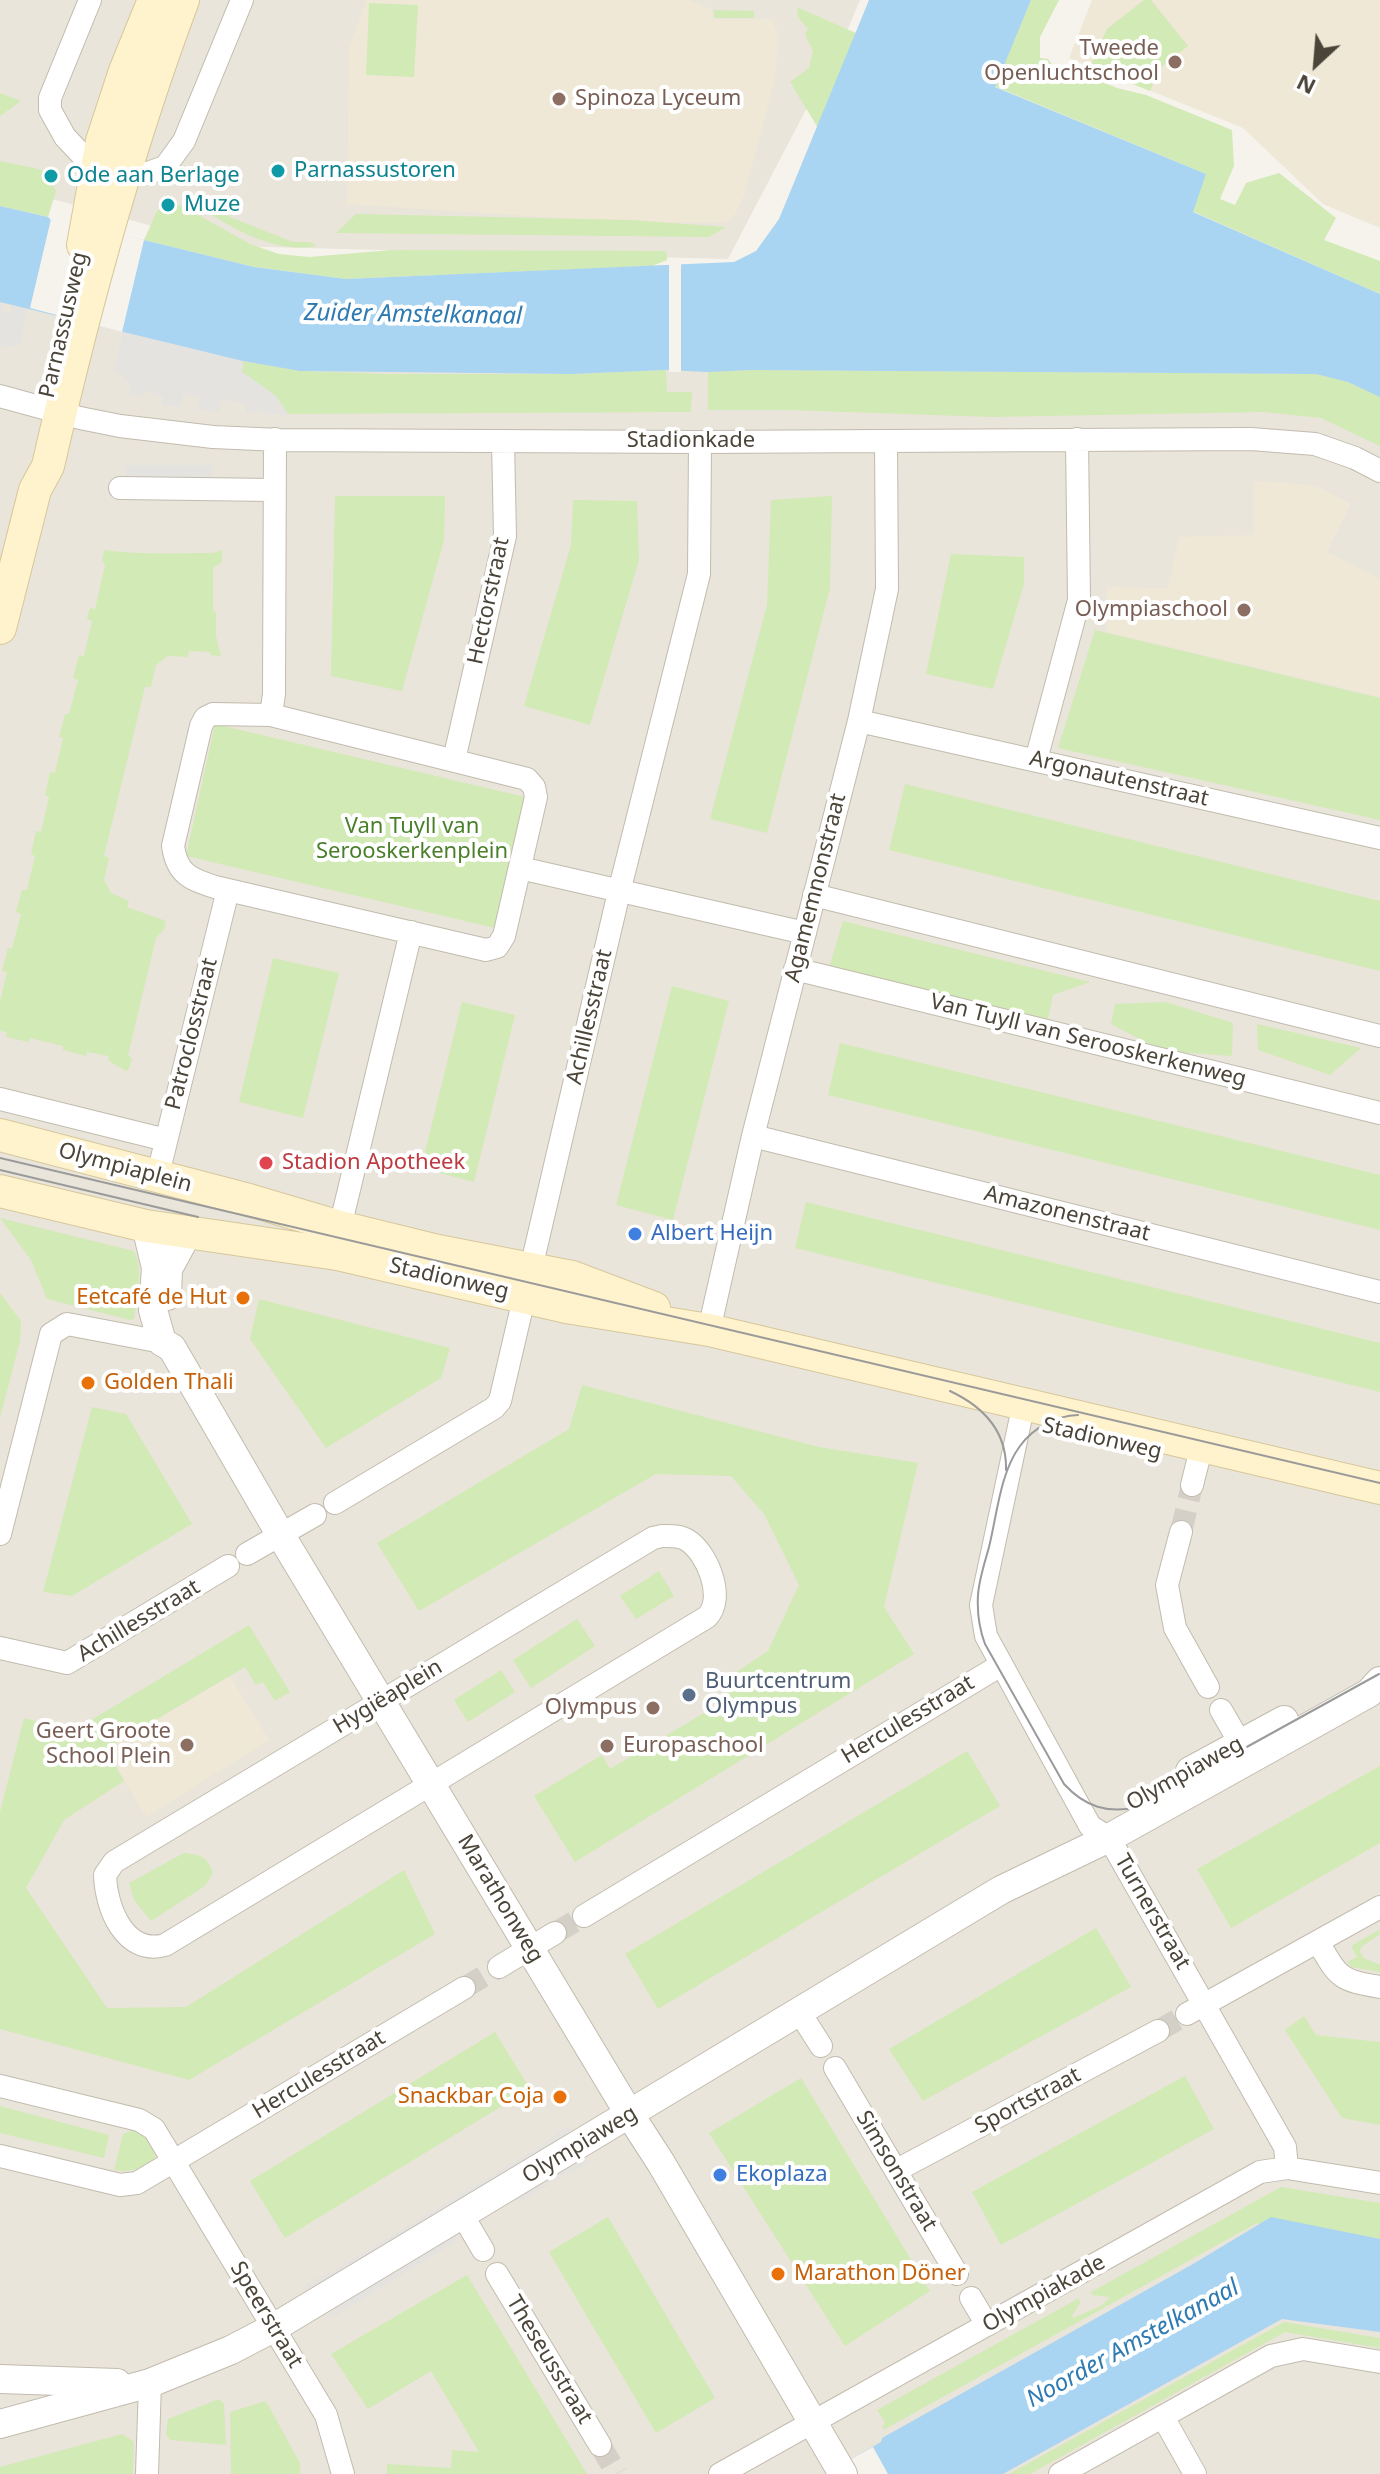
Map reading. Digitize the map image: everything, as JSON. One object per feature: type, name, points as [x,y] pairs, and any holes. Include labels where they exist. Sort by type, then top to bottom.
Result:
[{"type":"main road","name":"Parnassusweg","points":[[113,164],[102,141],[125,71],[154,0]]},
{"type":"main road","name":"Parnassusweg","points":[[0,628],[35,490],[32,461],[53,410],[113,164],[156,72],[183,0]]},
{"type":"main road","name":"Olympiaplein","points":[[0,1135],[249,1200]]},
{"type":"main road","name":"Olympiaplein","points":[[0,1191],[146,1226],[188,1232]]},
{"type":"main road","name":"Stadionweg","points":[[249,1200],[438,1251],[528,1282]]},
{"type":"main road","name":"Stadionweg","points":[[188,1232],[528,1282],[596,1285],[709,1330],[1022,1411],[1380,1488]]},
{"type":"main road","name":"Stadionweg","points":[[1022,1411],[1195,1473],[1380,1506]]},
{"type":"street","points":[[90,0],[50,98],[50,110],[65,137],[113,164],[165,167],[184,141],[242,0]]},
{"type":"street","name":"Stadionkade","points":[[0,396],[80,418],[213,437],[700,442],[1251,439],[1315,444],[1355,458],[1380,471]]},
{"type":"street","points":[[271,715],[274,694],[275,439]]},
{"type":"street","points":[[1036,760],[1079,600],[1077,439]]},
{"type":"street","name":"Hectorstraat","points":[[454,760],[505,536],[503,441]]},
{"type":"street","name":"Agamemnonstraat","points":[[709,1330],[753,1136],[859,721],[887,589],[886,441]]},
{"type":"street","name":"Achillesstraat","points":[[335,1503],[494,1408],[500,1401],[619,892],[699,574],[700,442]]},
{"type":"street","points":[[120,488],[273,490]]},
{"type":"street","points":[[213,714],[271,715],[454,760],[527,779],[534,787],[536,797],[520,868],[504,936],[497,947],[486,950],[228,890],[197,881],[182,872],[175,860],[173,846],[201,726],[205,718],[213,714]]},
{"type":"street","name":"Argonautenstraat","points":[[859,721],[1380,838]]},
{"type":"street","points":[[520,868],[805,933]]},
{"type":"street","name":"Patroclosstraat","points":[[157,1178],[228,890]]},
{"type":"street","points":[[814,895],[1380,1036]]},
{"type":"street","points":[[340,1227],[411,932]]},
{"type":"street","name":"Van Tuyll van Serooskerkenweg","points":[[795,969],[1380,1113]]},
{"type":"street","name":"Olympiaplein","points":[[0,1099],[166,1140]]},
{"type":"street","name":"Amazonenstraat","points":[[753,1136],[1380,1292]]},
{"type":"street","points":[[146,1226],[156,1268],[153,1310],[167,1345]]},
{"type":"street","points":[[167,1345],[173,1336],[167,1310],[168,1269],[188,1232]]},
{"type":"street","points":[[0,1534],[51,1334],[67,1324],[167,1345]]},
{"type":"street","name":"Marathonweg","points":[[167,1345],[661,2163],[843,2474]]},
{"type":"street","name":"Herculesstraat","points":[[584,1916],[1001,1665],[986,1636],[981,1605],[1022,1411]]},
{"type":"street","name":"Achillesstraat","points":[[0,1648],[67,1663],[315,1515]]},
{"type":"street","points":[[1181,1532],[1167,1585],[1175,1628],[1208,1687]]},
{"type":"street","name":"Hygiëaplein","points":[[671,1536],[690,1542],[705,1563],[716,1588],[715,1606],[707,1617],[431,1784],[165,1945],[153,1948],[140,1945],[127,1935],[108,1903],[105,1875],[114,1862],[653,1538],[671,1536]]},
{"type":"street","name":"Turnerstraat","points":[[1001,1665],[1100,1832],[1196,2009],[1285,2147],[1287,2168]]},
{"type":"street","name":"Olympiaweg","points":[[1100,1832],[1240,1743],[1358,1680],[1380,1679]]},
{"type":"street","name":"Olympiaweg","points":[[150,2383],[231,2350],[275,2327],[800,2013],[1001,1890],[1035,1862],[1100,1832],[1369,1693],[1380,1679]]},
{"type":"street","points":[[1221,1710],[1240,1743]]},
{"type":"street","points":[[1196,2009],[1380,1907]]},
{"type":"street","points":[[499,1967],[555,1933]]},
{"type":"street","points":[[1318,1942],[1341,1977],[1350,1982],[1380,1987]]},
{"type":"street","name":"Herculesstraat","points":[[0,2156],[120,2185],[137,2183],[464,1988]]},
{"type":"street","points":[[800,2013],[821,2046]]},
{"type":"street","name":"Sportstraat","points":[[897,2170],[1158,2031]]},
{"type":"street","name":"Simsonstraat","points":[[835,2068],[957,2274]]},
{"type":"street","points":[[0,2086],[139,2120],[154,2129],[175,2162]]},
{"type":"street","name":"Speerstraat","points":[[175,2162],[326,2415],[343,2474]]},
{"type":"street","name":"Olympiakade","points":[[720,2474],[1260,2172],[1287,2168],[1380,2183]]},
{"type":"street","points":[[463,2216],[483,2250]]},
{"type":"street","name":"Theseusstraat","points":[[497,2274],[600,2445]]},
{"type":"street","points":[[971,2298],[987,2325]]},
{"type":"street","points":[[1060,2474],[1271,2356],[1303,2349],[1380,2362]]},
{"type":"street","points":[[0,2379],[150,2383]]},
{"type":"street","points":[[0,2424],[150,2383]]},
{"type":"street","points":[[147,2474],[150,2383]]},
{"type":"street","points":[[1163,2417],[1195,2474]]},
{"type":"shaded area","points":[[0,0],[860,0],[847,31],[728,259],[227,246],[0,185]]},
{"type":"shaded area","name":"Spinoza Lyceum","points":[[367,0],[689,0],[712,10],[713,19],[771,19],[778,33],[775,79],[744,196],[734,216],[725,223],[622,222],[347,204],[349,48]]},
{"type":"shaded area","points":[[1092,0],[1380,0],[1380,228],[1323,204],[1243,128],[1069,58]]},
{"type":"shaded area","points":[[0,257],[79,280],[0,599]]},
{"type":"shaded area","points":[[84,281],[1380,371],[1380,2474],[0,2474],[0,618]]},
{"type":"shaded area","points":[[0,302],[3,303],[2,311],[10,312],[11,305],[27,309],[21,342],[17,346],[0,347]]},
{"type":"shaded area","points":[[123,332],[243,361],[242,372],[276,396],[288,414],[269,415],[259,410],[246,413],[245,404],[223,398],[218,412],[197,409],[200,398],[184,393],[179,407],[162,405],[163,397],[145,390],[141,397],[130,394],[129,381],[114,370]]},
{"type":"shaded area","points":[[126,465],[212,465],[212,500],[120,500],[120,480],[126,479]]},
{"type":"shaded area","name":"Olympiaschool","points":[[1254,481],[1304,484],[1320,488],[1351,504],[1327,552],[1380,579],[1380,697],[1107,632],[1107,587],[1168,588],[1179,537],[1254,535]]},
{"type":"shaded area","name":"Geert Groote School Plein","points":[[230,1676],[269,1740],[146,1817],[106,1750]]},
{"type":"shaded area","points":[[564,2128],[572,2129],[337,2274],[303,2291],[306,2284],[333,2271],[546,2143]]},
{"type":"shaded area","points":[[590,2159],[587,2165],[523,2200],[514,2200],[565,2169]]},
{"type":"shaded area","points":[[457,2235],[455,2242],[334,2317],[325,2317],[346,2301]]},
{"type":"green space","points":[[1031,0],[1059,0],[1040,37],[1040,58],[1048,59],[1066,83],[1086,75],[1117,88],[1146,95],[1232,130],[1234,166],[1220,199],[1235,205],[1246,183],[1279,173],[1336,218],[1324,240],[1380,261],[1380,294],[1192,211],[1206,174],[994,86]]},
{"type":"green space","points":[[1144,0],[1151,0],[1188,46],[1160,68],[1150,91],[1090,67],[1107,29]]},
{"type":"green space","points":[[369,3],[418,5],[414,77],[366,75]]},
{"type":"green space","points":[[797,7],[856,33],[818,128],[790,82],[809,68],[813,51],[805,34],[808,29],[798,17]]},
{"type":"green space","points":[[714,10],[754,11],[754,18],[714,18]]},
{"type":"green space","points":[[0,93],[21,101],[0,116]]},
{"type":"green space","points":[[0,161],[46,173],[56,191],[48,217],[0,206]]},
{"type":"green space","points":[[187,200],[293,242],[310,242],[317,246],[299,248],[265,241],[233,227]]},
{"type":"green space","points":[[171,203],[182,206],[250,244],[279,254],[309,257],[392,250],[666,251],[667,260],[652,266],[346,279],[254,267],[144,240],[157,211]]},
{"type":"green space","points":[[356,214],[631,220],[726,227],[709,237],[336,233]]},
{"type":"green space","points":[[243,361],[300,371],[391,374],[571,374],[666,370],[667,392],[692,392],[691,412],[288,414],[276,396],[242,372]]},
{"type":"green space","points":[[708,372],[1316,374],[1348,382],[1380,397],[1380,446],[1321,418],[1264,412],[991,417],[708,410]]},
{"type":"green space","points":[[335,496],[445,496],[444,540],[402,691],[331,676]]},
{"type":"green space","points":[[832,496],[830,588],[767,833],[710,819],[767,605],[771,500]]},
{"type":"green space","points":[[573,500],[637,501],[639,560],[590,725],[524,706],[571,545]]},
{"type":"green space","points":[[104,550],[213,553],[222,550],[222,562],[213,568],[213,611],[216,612],[216,636],[221,656],[189,651],[188,657],[168,656],[156,665],[151,687],[145,687],[104,856],[109,858],[104,880],[111,893],[129,901],[127,907],[166,921],[156,938],[128,1055],[132,1059],[126,1071],[109,1061],[108,1056],[87,1052],[86,1056],[63,1050],[63,1046],[30,1038],[29,1042],[6,1037],[7,1032],[0,1031],[0,1001],[7,972],[2,971],[8,948],[12,949],[21,914],[16,912],[22,890],[27,890],[35,856],[31,854],[36,831],[41,832],[49,797],[45,795],[50,772],[55,773],[63,738],[59,737],[78,680],[73,678],[79,655],[84,656],[92,621],[87,619],[90,608],[95,609],[105,565],[102,561]]},
{"type":"green space","points":[[951,554],[1024,557],[1024,584],[993,689],[926,674]]},
{"type":"green space","points":[[1095,630],[1380,698],[1380,820],[1058,748]]},
{"type":"green space","name":"Van Tuyll van Serooskerkenplein","points":[[215,724],[525,797],[495,928],[186,856]]},
{"type":"green space","points":[[905,784],[1380,901],[1380,971],[889,850]]},
{"type":"green space","points":[[843,921],[1090,982],[1053,995],[1048,1019],[829,968]]},
{"type":"green space","points":[[273,958],[339,973],[303,1118],[239,1102]]},
{"type":"green space","points":[[672,986],[729,1001],[673,1220],[616,1205]]},
{"type":"green space","points":[[462,1002],[515,1015],[474,1182],[421,1168]]},
{"type":"green space","points":[[1166,1002],[1233,1023],[1232,1056],[1162,1051],[1111,1024],[1115,1004]]},
{"type":"green space","points":[[1257,1024],[1361,1048],[1330,1075],[1258,1050]]},
{"type":"green space","points":[[840,1043],[1380,1175],[1380,1230],[828,1095]]},
{"type":"green space","points":[[806,1202],[1380,1343],[1380,1392],[795,1248]]},
{"type":"green space","points":[[0,1218],[134,1251],[139,1275],[134,1319],[47,1299],[31,1260]]},
{"type":"green space","points":[[0,1293],[21,1321],[20,1341],[0,1418]]},
{"type":"green space","points":[[259,1299],[450,1348],[441,1378],[326,1448],[250,1339]]},
{"type":"green space","points":[[582,1385],[819,1447],[918,1463],[884,1607],[914,1654],[575,1862],[534,1796],[602,1755],[610,1769],[731,1697],[723,1681],[768,1651],[799,1585],[764,1514],[731,1476],[656,1474],[419,1611],[377,1543],[569,1429]]},
{"type":"green space","points":[[92,1407],[126,1414],[192,1524],[72,1596],[43,1592]]},
{"type":"green space","points":[[659,1571],[674,1596],[636,1619],[620,1596]]},
{"type":"green space","points":[[577,1619],[595,1646],[531,1688],[513,1660]]},
{"type":"green space","points":[[249,1625],[290,1692],[275,1701],[263,1682],[256,1685],[245,1667],[106,1749],[124,1781],[64,1820],[26,1888],[107,2008],[186,2007],[404,1870],[435,1934],[189,2080],[0,2029],[0,1812],[24,1718],[64,1728],[68,1734]]},
{"type":"green space","points":[[501,1670],[515,1692],[468,1722],[454,1700]]},
{"type":"green space","points":[[967,1751],[1000,1806],[658,2009],[625,1954]]},
{"type":"green space","points":[[1380,1766],[1380,1843],[1231,1928],[1197,1869]]},
{"type":"green space","points":[[184,1853],[203,1857],[213,1873],[205,1886],[151,1921],[134,1900],[129,1883]]},
{"type":"green space","points":[[1096,1928],[1131,1987],[923,2101],[889,2049]]},
{"type":"green space","points":[[1379,1930],[1380,1934],[1361,1947],[1360,1952],[1364,1958],[1380,1965],[1380,1972],[1351,1967],[1347,1962],[1357,1957],[1351,1946]]},
{"type":"green space","points":[[1304,2016],[1316,2035],[1380,2042],[1380,2125],[1342,2118],[1285,2030]]},
{"type":"green space","points":[[495,2032],[530,2089],[285,2238],[250,2181]]},
{"type":"green space","points":[[1185,2076],[1214,2129],[1001,2245],[972,2192]]},
{"type":"green space","points":[[801,2078],[930,2291],[845,2346],[709,2133]]},
{"type":"green space","points":[[0,2106],[109,2135],[104,2158],[0,2133]]},
{"type":"green space","points":[[133,2130],[146,2138],[156,2157],[136,2169],[114,2170],[123,2134]]},
{"type":"green space","points":[[1281,2187],[1380,2203],[1380,2239],[1268,2219],[1261,2225],[1257,2223],[882,2428],[885,2422],[877,2410],[1079,2298],[1073,2318],[1101,2306],[1110,2297],[1092,2295],[1091,2292]]},
{"type":"green space","points":[[608,2217],[715,2398],[656,2433],[549,2252]]},
{"type":"green space","points":[[467,2275],[587,2474],[387,2474],[387,2464],[451,2468],[452,2450],[479,2452],[431,2371],[368,2409],[331,2354]]},
{"type":"green space","points":[[1284,2322],[1380,2338],[1380,2348],[1285,2332],[1030,2474],[1009,2474]]},
{"type":"green space","points":[[219,2399],[224,2404],[226,2445],[170,2440],[166,2435],[168,2419]]},
{"type":"green space","points":[[266,2401],[300,2463],[300,2474],[231,2474],[230,2412]]},
{"type":"green space","points":[[122,2434],[134,2442],[133,2474],[0,2474],[0,2467]]},
{"type":"water","name":"Zuider Amstelkanaal","points":[[869,0],[1031,0],[995,87],[1206,174],[1193,212],[1380,294],[1380,397],[1348,382],[1316,374],[300,371],[243,361],[0,302],[0,206],[48,217],[52,221],[254,267],[346,279],[734,262],[756,251],[779,219]]},
{"type":"water","name":"Noorder Amstelkanaal","points":[[1271,2217],[1380,2239],[1380,2332],[1282,2319],[1003,2474],[825,2474],[881,2442],[882,2438]]},
{"type":"pier","points":[[51,219],[144,240],[122,332],[30,308]]},
{"type":"pier","points":[[669,263],[681,263],[681,372],[669,372]]},
{"type":"pier","points":[[873,2447],[888,2474],[824,2474]]},
{"type":"tunnel","points":[[1181,1532],[1192,1485]]},
{"type":"tunnel","points":[[555,1933],[584,1916]]},
{"type":"tunnel","points":[[464,1988],[499,1967]]},
{"type":"tunnel","points":[[1158,2031],[1187,2014]]},
{"type":"tunnel","points":[[600,2445],[617,2474]]},
{"type":"tram line","points":[[0,1158],[1380,1483]]},
{"type":"tram line","points":[[0,1170],[198,1217]]},
{"type":"tram line","points":[[950,1391],[973,1405],[991,1422],[1002,1444],[1006,1470]]},
{"type":"tram line","points":[[1078,1415],[1061,1418],[1038,1429],[1013,1457],[1000,1495],[978,1601],[985,1644],[1064,1784],[1072,1792],[1098,1807],[1117,1810],[1138,1807],[1379,1674]]},
{"type":"place","name":"Tweede Openluchtschool","points":[[1175,62]]},
{"type":"place","name":"Spinoza Lyceum","points":[[559,99]]},
{"type":"place","name":"Parnassustoren","points":[[278,171]]},
{"type":"place","name":"Ode aan Berlage","points":[[51,176]]},
{"type":"place","name":"Muze","points":[[168,205]]},
{"type":"place","name":"Olympiaschool","points":[[1244,610]]},
{"type":"place","name":"Stadion Apotheek","points":[[266,1163]]},
{"type":"place","name":"Albert Heijn","points":[[635,1234]]},
{"type":"place","name":"Eetcafé de Hut","points":[[243,1298]]},
{"type":"place","name":"Golden Thali","points":[[88,1383]]},
{"type":"place","name":"Buurtcentrum Olympus","points":[[689,1695]]},
{"type":"place","name":"Olympus","points":[[653,1708]]},
{"type":"place","name":"Geert Groote School Plein","points":[[187,1745]]},
{"type":"place","name":"Europaschool","points":[[607,1746]]},
{"type":"place","name":"Snackbar Coja","points":[[560,2097]]},
{"type":"place","name":"Ekoplaza","points":[[720,2175]]},
{"type":"place","name":"Marathon Döner","points":[[778,2274]]}]
